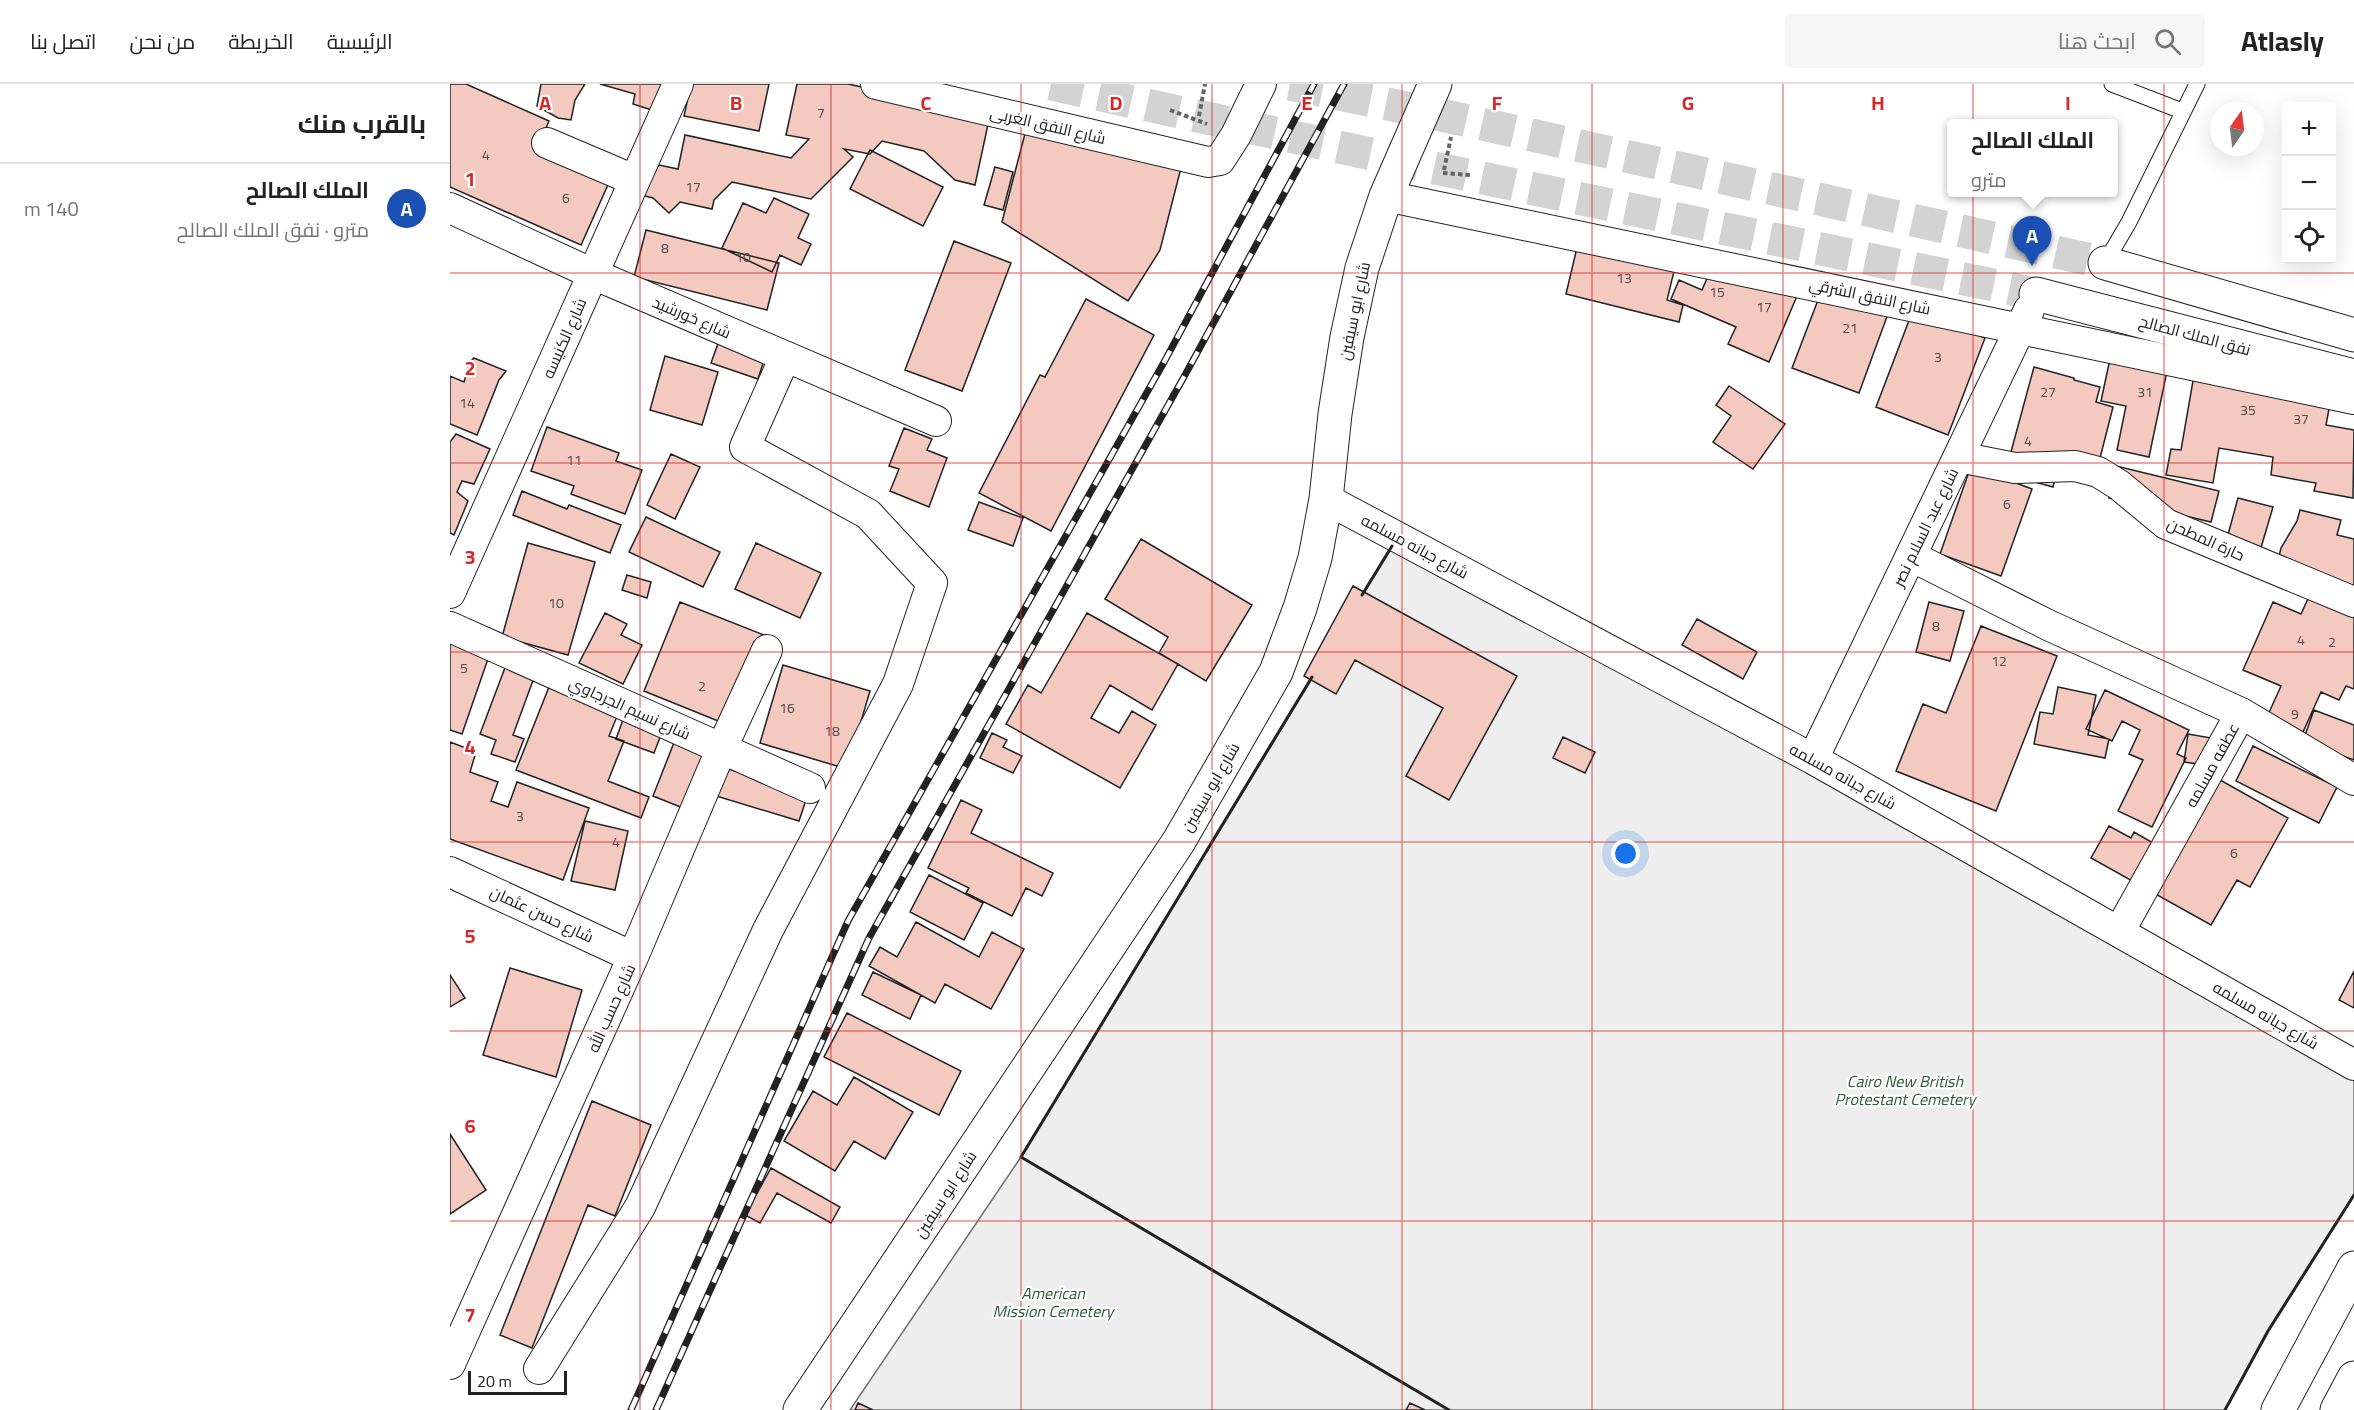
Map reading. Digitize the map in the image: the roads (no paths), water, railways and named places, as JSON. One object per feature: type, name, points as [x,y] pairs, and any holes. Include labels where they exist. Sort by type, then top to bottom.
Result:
[{"type":"main road","name":"شارع ابو سيفين","points":[[800,1410],[1179,841],[1280,661],[1300,608],[1315,558],[1326,499],[1335,414],[1347,337],[1362,268],[1386,196],[1436,84]]},
{"type":"main road","points":[[2105,263],[2354,334]]},
{"type":"main road","name":"نفق الملك الصالح","points":[[2036,294],[2354,376]]},
{"type":"main road","points":[[2278,1410],[2354,1268]]},
{"type":"main road","points":[[2337,1410],[2354,1378]]},
{"type":"street","name":"شارع الكنيسه","points":[[450,593],[678,84]]},
{"type":"street","name":"شارع النفق الغربى","points":[[876,84],[1208,162],[1220,160],[1236,135],[1261,84]]},
{"type":"street","points":[[547,143],[634,180]]},
{"type":"street","name":"شارع النفق الشرقي","points":[[1386,196],[2354,399]]},
{"type":"street","name":"شارع خورشيد","points":[[450,208],[592,274],[936,421]]},
{"type":"street","name":"شارع عبد السلام نصر","points":[[1813,759],[2022,328],[2036,294]]},
{"type":"street","points":[[539,1369],[640,1207],[768,930],[898,684],[932,583],[868,514],[745,447],[786,357]]},
{"type":"street","name":"حارة المطحن","points":[[1959,457],[2015,468],[2075,466],[2098,472],[2119,485],[2166,524],[2354,602]]},
{"type":"street","name":"شارع جبانه مسلمه","points":[[1326,499],[1813,759],[2354,1065]]},
{"type":"street","points":[[1911,556],[2048,625],[2241,713]]},
{"type":"street","name":"شارع نسيم الجرجاوي","points":[[450,627],[810,788]]},
{"type":"street","name":"شارع حسب الله","points":[[450,1364],[633,957],[721,750],[767,650]]},
{"type":"street","name":"عطفه مسلمه","points":[[2119,932],[2241,713],[2354,780]]},
{"type":"street","name":"شارع حسن عثمان","points":[[450,872],[633,957]]},
{"type":"lane","points":[[2112,84],[2182,111]]},
{"type":"lane","points":[[2105,263],[2129,222],[2197,84]]},
{"type":"tunnel","points":[[1051,84],[1444,170],[2036,294]]},
{"type":"tunnel","points":[[1290,84],[1455,118],[2105,263]]},
{"type":"railway","points":[[631,1410],[848,921],[1163,364],[1314,84]]},
{"type":"railway","points":[[656,1410],[869,938],[1185,375],[1344,84]]},
{"type":"place","name":"الملك الصالح","points":[[2032,266]]},
{"type":"park label","name":"Cairo New British Protestant Cemetery","points":[[1905,1090]]},
{"type":"park label","name":"American Mission Cemetery","points":[[1053,1302]]}]
